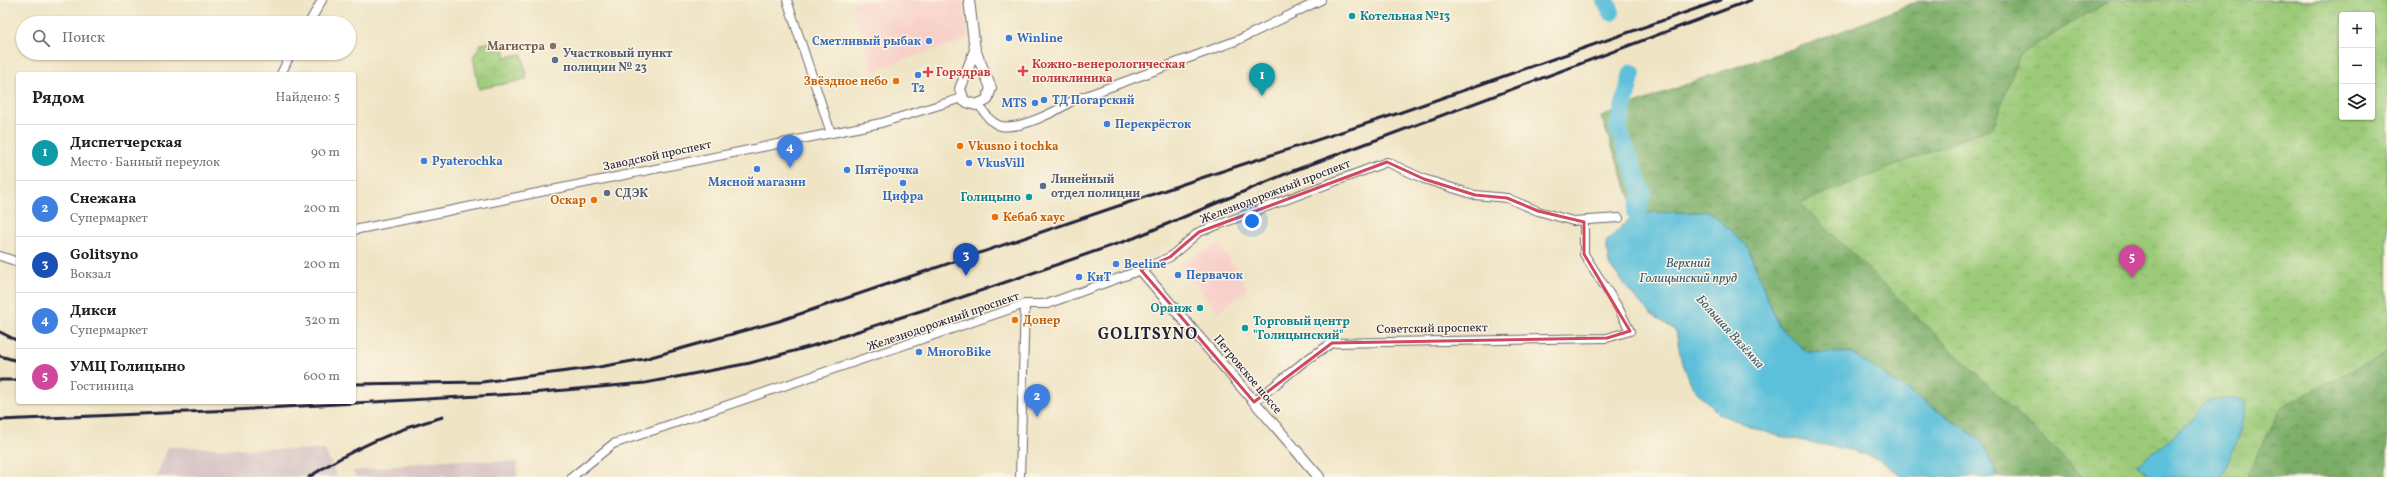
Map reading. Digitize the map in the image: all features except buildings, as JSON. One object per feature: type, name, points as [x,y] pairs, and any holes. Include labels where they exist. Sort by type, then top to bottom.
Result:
[{"type":"street","points":[[313,16],[322,0]]},
{"type":"street","points":[[787,0],[831,133]]},
{"type":"street","points":[[969,0],[975,50],[991,88],[987,100],[979,105],[970,104],[962,98],[960,86],[965,78],[975,50]]},
{"type":"street","points":[[979,105],[988,119],[1001,126],[1028,121],[1056,112],[1072,101],[1238,40],[1321,0]]},
{"type":"street","points":[[282,72],[288,60]]},
{"type":"street","points":[[965,78],[977,74],[988,79]]},
{"type":"street","name":"Заводской проспект","points":[[356,230],[831,133],[903,117],[962,98]]},
{"type":"street","name":"Железнодорожный проспект","points":[[572,477],[613,444],[957,329],[1025,304],[1047,304],[1141,270],[1170,257],[1199,232],[1387,162],[1424,179],[1468,192],[1507,198],[1538,211],[1573,221],[1584,222],[1619,218]]},
{"type":"street","name":"Советский проспект","points":[[1254,402],[1306,360],[1332,342],[1607,338],[1630,331],[1619,309],[1584,254],[1584,222]]},
{"type":"street","points":[[0,256],[16,261]]},
{"type":"street","name":"Петровское шоссе","points":[[1141,270],[1319,477]]},
{"type":"street","points":[[1020,477],[1025,304]]},
{"type":"highlighted area","points":[[1387,162],[1424,179],[1475,195],[1507,198],[1538,211],[1584,222],[1584,254],[1630,331],[1607,338],[1332,343],[1254,402],[1141,270],[1170,257],[1199,232]]},
{"type":"shaded area","points":[[863,0],[963,0],[968,39],[873,70],[851,4]]},
{"type":"shaded area","points":[[1220,244],[1248,290],[1218,312],[1180,264]]},
{"type":"shaded area","points":[[168,447],[325,450],[337,477],[156,477]]},
{"type":"shaded area","points":[[444,460],[518,462],[517,477],[356,477],[353,471]]},
{"type":"green space","points":[[1921,0],[2387,0],[2387,477],[1998,477],[1982,441],[1852,353],[1807,352],[1779,327],[1747,246],[1710,212],[1636,213],[1601,117],[1711,75],[1814,42]]},
{"type":"green space","points":[[2110,0],[2387,0],[2387,353],[2282,406],[2246,477],[2083,477],[1800,203],[1993,127],[2020,54]]},
{"type":"green space","points":[[502,40],[506,57],[522,54],[527,79],[479,89],[473,57],[481,44]]},
{"type":"water","name":"Верхний Голицынский пруд","points":[[1710,212],[1747,246],[1779,327],[1807,352],[1852,353],[1982,441],[1998,477],[1902,477],[1878,459],[1855,451],[1774,435],[1719,414],[1693,388],[1681,359],[1676,331],[1651,314],[1631,293],[1609,264],[1606,242],[1636,213]]},
{"type":"water","points":[[2233,397],[2246,403],[2240,432],[2222,477],[2151,477],[2137,465],[2178,433],[2209,400]]},
{"type":"waterway","name":"Большая Вязёмка","points":[[1605,0],[1611,12]]},
{"type":"waterway","name":"Большая Вязёмка","points":[[1632,73],[1618,128],[1643,193],[1636,213],[1651,233]]},
{"type":"railway","points":[[356,384],[482,382],[599,367],[644,359],[779,321],[1189,182],[1396,114],[1721,0]]},
{"type":"railway","points":[[356,403],[531,393],[645,383],[750,363],[812,346],[945,303],[1134,238],[1290,172],[1751,0]]},
{"type":"railway","points":[[0,332],[16,340]]},
{"type":"railway","points":[[0,356],[16,360]]},
{"type":"railway","points":[[0,380],[16,380]]},
{"type":"railway","points":[[0,420],[338,404]]},
{"type":"railway","points":[[309,477],[342,457],[374,441],[424,422],[443,417]]},
{"type":"place","name":"Котельная №13","points":[[1352,16]]},
{"type":"place","name":"Winline","points":[[1009,38]]},
{"type":"place","name":"Сметливый рыбак","points":[[929,41]]},
{"type":"place","name":"Магистра","points":[[553,46]]},
{"type":"place","name":"Участковый пункт полиции № 23","points":[[555,60]]},
{"type":"place","name":"Кожно-венерологическая поликлиника","points":[[1023,71]]},
{"type":"place","name":"Горздрав","points":[[928,72]]},
{"type":"place","name":"T2","points":[[918,75]]},
{"type":"place","name":"Звёздное небо","points":[[896,81]]},
{"type":"place","name":"Диспетчерская","points":[[1262,96]]},
{"type":"place","name":"ТД Погарский","points":[[1044,100]]},
{"type":"place","name":"MTS","points":[[1035,103]]},
{"type":"place","name":"Перекрёсток","points":[[1107,124]]},
{"type":"place","name":"Vkusno i tochka","points":[[960,146]]},
{"type":"place","name":"Pyaterochka","points":[[424,161]]},
{"type":"place","name":"VkusVill","points":[[969,163]]},
{"type":"place","name":"Дикси","points":[[790,168]]},
{"type":"place","name":"Мясной магазин","points":[[757,169]]},
{"type":"place","name":"Пятёрочка","points":[[847,170]]},
{"type":"place","name":"Цифра","points":[[903,183]]},
{"type":"place","name":"Линейный отдел полиции","points":[[1043,186]]},
{"type":"place","name":"СДЭК","points":[[607,193]]},
{"type":"place","name":"Голицыно","points":[[1029,197]]},
{"type":"place","name":"Оскар","points":[[594,200]]},
{"type":"place","name":"Кебаб хаус","points":[[995,217]]},
{"type":"place","name":"Beeline","points":[[1116,264]]},
{"type":"place","name":"Первачок","points":[[1178,275]]},
{"type":"place","name":"Golitsyno","points":[[966,276]]},
{"type":"place","name":"КиТ","points":[[1079,277]]},
{"type":"place","name":"УМЦ Голицыно","points":[[2132,278]]},
{"type":"place","name":"Оранж","points":[[1200,308]]},
{"type":"place","name":"Донер","points":[[1015,320]]},
{"type":"place","name":"Торговый центр \"Голицынский\"","points":[[1245,328]]},
{"type":"place","name":"МногоBike","points":[[919,352]]},
{"type":"place","name":"Снежана","points":[[1037,417]]},
{"type":"district","name":"GOLITSYNO","points":[[1148,333]]}]
